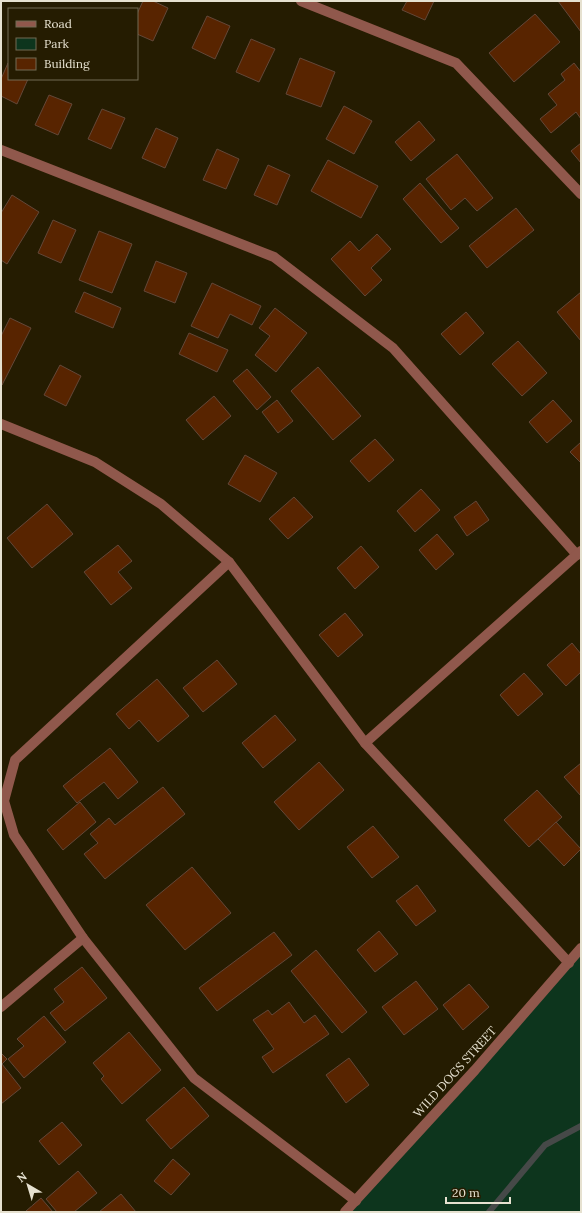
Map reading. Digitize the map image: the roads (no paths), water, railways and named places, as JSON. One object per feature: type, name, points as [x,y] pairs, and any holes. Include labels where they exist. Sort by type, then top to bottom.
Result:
[{"type":"street","points":[[301,1],[456,63],[581,194]]},
{"type":"street","points":[[1,150],[274,257],[393,348],[579,553],[365,744]]},
{"type":"street","points":[[1,424],[95,462],[161,504],[229,562],[365,744],[570,962]]},
{"type":"street","points":[[229,562],[15,760],[4,801],[14,835],[83,938],[194,1078],[356,1201]]},
{"type":"street","points":[[1,1008],[83,938]]},
{"type":"street","name":"WILD DOGS STREET","points":[[345,1212],[480,1064],[581,948]]},
{"type":"waterway","points":[[489,1212],[545,1145],[581,1126]]}]
